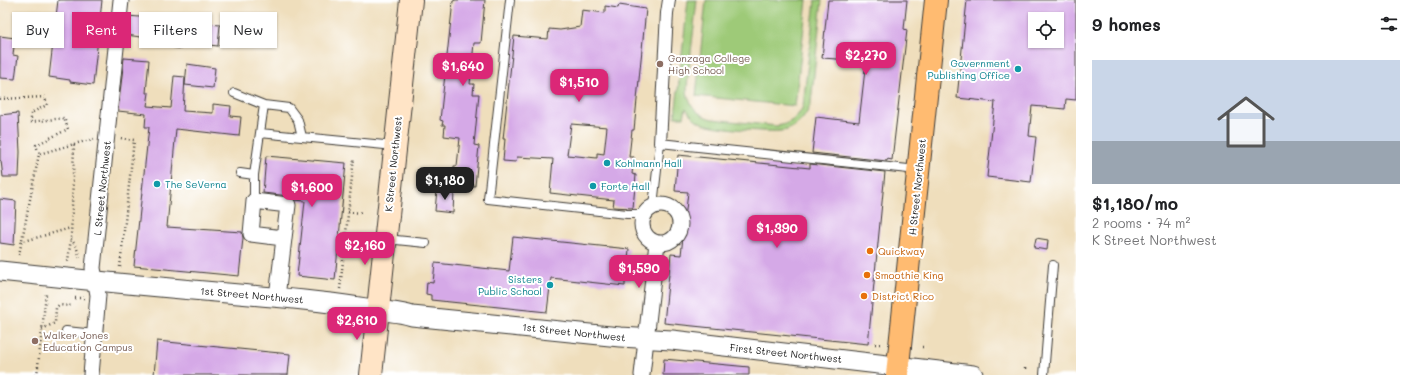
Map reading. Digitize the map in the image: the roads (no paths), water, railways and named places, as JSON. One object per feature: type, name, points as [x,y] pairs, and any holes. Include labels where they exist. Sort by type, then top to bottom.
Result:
[{"type":"main road","name":"K Street Northwest","points":[[371,375],[411,0]]},
{"type":"main road","name":"H Street Northwest","points":[[897,370],[936,0]]},
{"type":"street","name":"L Street Northwest","points":[[91,375],[98,295],[93,268],[102,137],[121,0]]},
{"type":"street","points":[[660,143],[669,0]]},
{"type":"street","points":[[277,297],[288,205],[254,201],[251,234],[283,238]]},
{"type":"street","points":[[660,204],[672,208],[679,218],[680,225],[675,237],[670,241],[657,243],[651,241],[643,232],[642,220],[649,210],[660,204]]},
{"type":"street","points":[[642,375],[657,243]]},
{"type":"street","name":"1st Street Northwest","points":[[0,271],[96,282],[277,297],[400,312],[412,316],[646,339]]},
{"type":"street","name":"First Street Northwest","points":[[646,339],[672,340],[897,370],[974,375]]},
{"type":"lane","points":[[510,0],[488,199],[627,214],[649,210],[660,143],[918,170]]},
{"type":"lane","points":[[234,93],[264,105],[289,108],[298,120],[302,137]]},
{"type":"lane","points":[[254,201],[254,175],[264,105]]},
{"type":"lane","points":[[260,133],[395,146]]},
{"type":"lane","points":[[240,173],[254,175]]},
{"type":"lane","points":[[385,239],[426,243]]},
{"type":"lane","points":[[1044,375],[1053,265]]},
{"type":"lane","points":[[66,331],[95,334]]},
{"type":"place","name":"Gonzaga College High School","points":[[660,64]]},
{"type":"place","name":"Government Publishing Office","points":[[1018,69]]},
{"type":"place","name":"Kohlmann Hall","points":[[607,163]]},
{"type":"place","name":"The SeVerna","points":[[157,184]]},
{"type":"place","name":"Forte Hall","points":[[593,186]]},
{"type":"place","name":"Quickway","points":[[870,251]]},
{"type":"place","name":"Smoothie King","points":[[867,275]]},
{"type":"place","name":"Sisters Public School","points":[[550,285]]},
{"type":"place","name":"District Rico","points":[[864,296]]},
{"type":"place","name":"Walker Jones Education Campus","points":[[35,341]]}]
